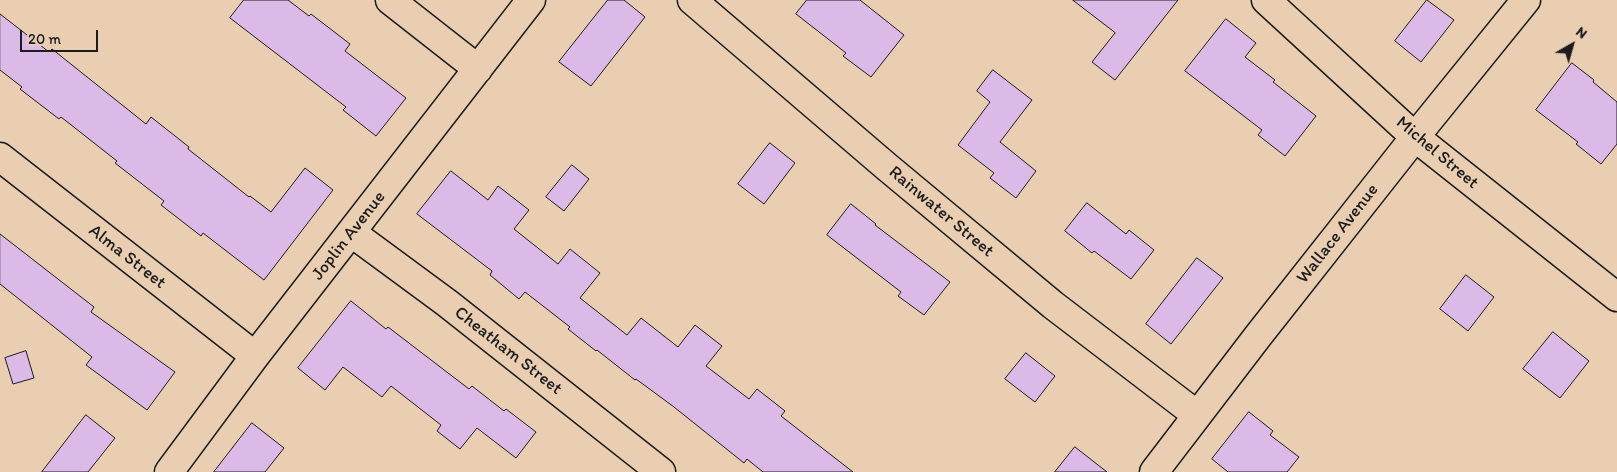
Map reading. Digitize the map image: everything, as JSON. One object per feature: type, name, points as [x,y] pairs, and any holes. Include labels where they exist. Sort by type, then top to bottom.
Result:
[{"type":"street","points":[[390,0],[478,69]]},
{"type":"street","name":"Joplin Avenue","points":[[169,472],[255,356],[531,0]]},
{"type":"street","name":"Rainwater Street","points":[[692,0],[887,167],[1053,305],[1197,416]]},
{"type":"street","name":"Michel Street","points":[[1266,0],[1415,137],[1617,297]]},
{"type":"street","name":"Wallace Avenue","points":[[1154,472],[1258,336],[1526,0]]},
{"type":"street","name":"Alma Street","points":[[0,157],[255,356]]},
{"type":"street","name":"Cheatham Street","points":[[352,233],[447,303],[661,472]]},
{"type":"building","points":[[244,0],[288,0],[309,16],[311,14],[350,44],[345,51],[406,98],[376,136],[343,110],[346,107],[230,18]]},
{"type":"building","points":[[608,0],[624,0],[645,17],[591,86],[559,62]]},
{"type":"building","points":[[807,0],[860,0],[904,35],[871,77],[843,56],[846,53],[796,14]]},
{"type":"building","points":[[1073,0],[1178,0],[1115,80],[1092,62],[1115,33]]},
{"type":"building","points":[[1427,0],[1454,20],[1421,62],[1395,41]]},
{"type":"building","points":[[0,14],[49,52],[52,49],[146,124],[151,117],[189,147],[188,149],[271,212],[305,168],[333,190],[264,280],[203,233],[201,236],[161,205],[164,201],[115,163],[117,161],[61,117],[59,119],[20,89],[22,87],[0,70]]},
{"type":"building","points":[[1226,19],[1256,43],[1245,57],[1316,116],[1285,156],[1258,135],[1262,130],[1185,71]]},
{"type":"building","points":[[1572,63],[1594,80],[1593,82],[1617,102],[1617,144],[1601,164],[1576,144],[1578,142],[1536,110]]},
{"type":"building","points":[[993,70],[1032,100],[1000,142],[1036,171],[1016,198],[990,178],[994,173],[958,145],[990,102],[977,91]]},
{"type":"building","points":[[770,143],[795,163],[764,204],[738,184]]},
{"type":"building","points":[[572,165],[589,179],[564,211],[546,197]]},
{"type":"building","points":[[451,171],[488,200],[498,186],[529,210],[514,229],[558,264],[570,249],[600,273],[580,298],[627,335],[641,318],[678,347],[695,325],[722,346],[706,366],[749,399],[757,389],[785,411],[781,416],[853,472],[763,472],[747,459],[744,463],[674,407],[596,351],[568,329],[570,327],[525,292],[519,299],[490,275],[492,271],[417,214]]},
{"type":"building","points":[[1087,203],[1126,234],[1129,230],[1154,250],[1131,279],[1094,251],[1092,253],[1065,231]]},
{"type":"building","points":[[851,204],[875,225],[950,282],[924,315],[898,296],[901,292],[827,235]]},
{"type":"building","points":[[0,234],[94,307],[91,312],[175,372],[147,410],[86,365],[92,357],[0,284]]},
{"type":"building","points":[[1197,258],[1223,278],[1171,344],[1146,324]]},
{"type":"building","points":[[1466,275],[1494,297],[1468,331],[1440,309]]},
{"type":"building","points":[[351,301],[386,329],[388,327],[469,389],[472,386],[504,411],[506,409],[536,432],[516,458],[477,428],[460,449],[437,431],[441,425],[391,386],[382,397],[343,367],[325,390],[298,368]]},
{"type":"building","points":[[1553,332],[1589,361],[1560,398],[1523,369]]},
{"type":"building","points":[[26,351],[34,378],[13,384],[5,358]]},
{"type":"building","points":[[1026,353],[1055,376],[1035,402],[1005,379]]},
{"type":"building","points":[[1249,412],[1273,431],[1270,435],[1299,457],[1287,472],[1228,472],[1212,459]]},
{"type":"building","points":[[86,415],[115,438],[88,472],[42,472]]},
{"type":"building","points":[[252,423],[284,448],[265,472],[214,472]]},
{"type":"building","points":[[1075,447],[1107,472],[1055,472]]}]
